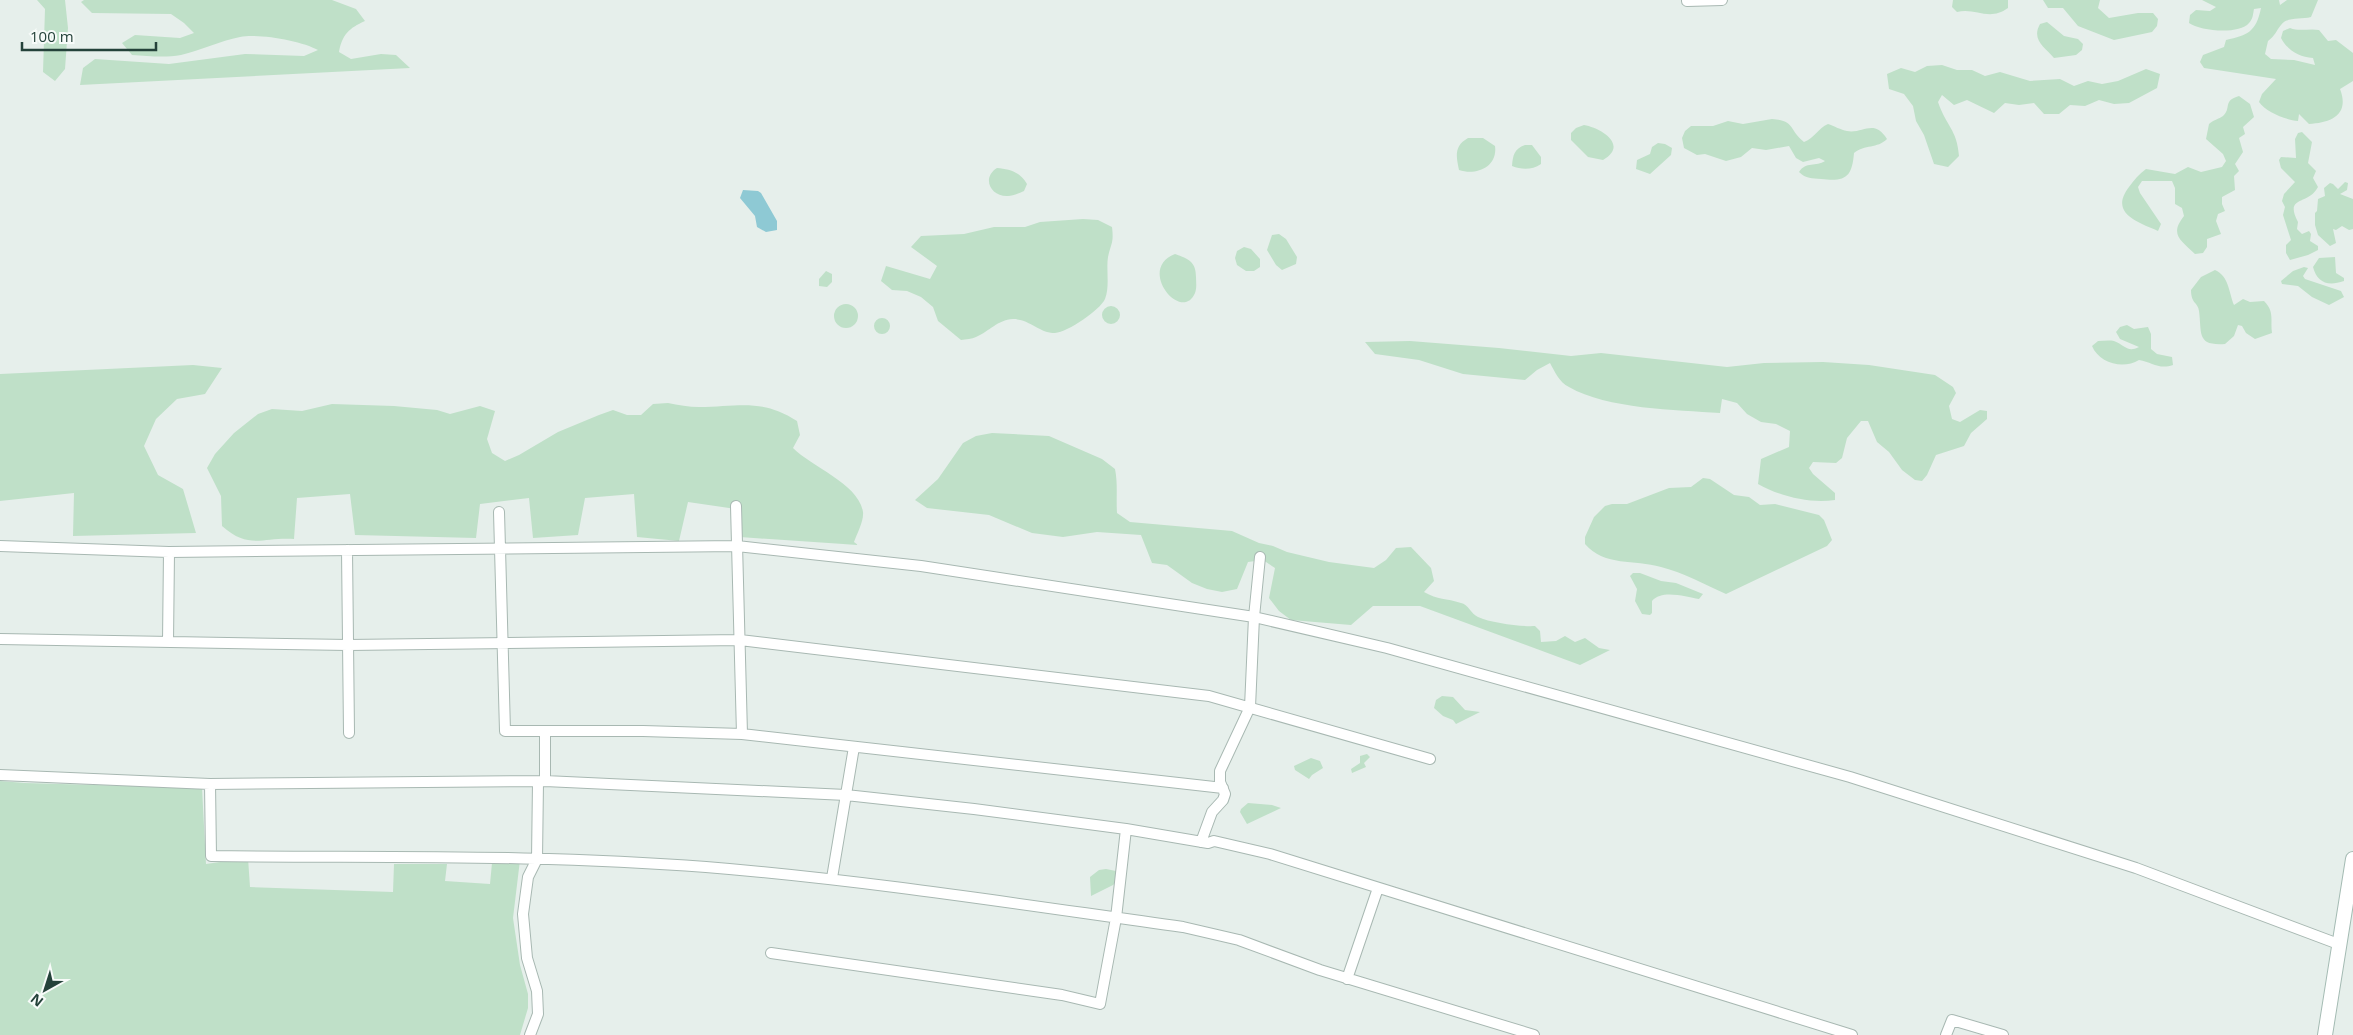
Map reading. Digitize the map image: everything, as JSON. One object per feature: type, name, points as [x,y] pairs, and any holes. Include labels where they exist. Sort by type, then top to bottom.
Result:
[{"type":"main road","points":[[2325,1035],[2341,945],[2353,858]]},
{"type":"street","points":[[1687,1],[1722,0]]},
{"type":"street","points":[[736,506],[742,734]]},
{"type":"street","points":[[499,512],[505,731],[742,734],[1223,788]]},
{"type":"street","points":[[0,546],[169,552],[737,546],[921,566],[1254,617],[1415,656],[1850,776],[2136,868],[2341,945]]},
{"type":"street","points":[[347,550],[349,733]]},
{"type":"street","points":[[168,642],[169,552]]},
{"type":"street","points":[[1205,843],[1212,812],[1223,800],[1220,771],[1250,707],[1254,617],[1260,558]]},
{"type":"street","points":[[0,639],[348,645],[740,640],[1209,696],[1430,759]]},
{"type":"street","points":[[530,1035],[538,1014],[537,999],[527,958],[523,914],[528,877],[537,859],[545,731]]},
{"type":"street","points":[[832,878],[854,747]]},
{"type":"street","points":[[0,774],[210,784],[541,782],[846,795],[974,809],[1126,829],[1205,843],[1214,841],[1270,854],[1377,891],[1830,1035]]},
{"type":"street","points":[[210,784],[211,856],[537,859],[704,867],[832,878],[1183,927],[1239,940],[1347,978],[1534,1035]]},
{"type":"street","points":[[770,952],[1062,995],[1100,1004],[1116,918],[1126,829]]},
{"type":"street","points":[[1347,978],[1377,891]]},
{"type":"street","points":[[1377,891],[1852,1035]]},
{"type":"street","points":[[1946,1035],[1952,1020],[2003,1035]]},
{"type":"green space","points":[[37,0],[65,0],[68,28],[65,69],[55,81],[43,72],[45,9]]},
{"type":"green space","points":[[84,0],[332,0],[356,9],[365,21],[347,33],[342,41],[339,52],[351,59],[381,54],[396,55],[410,68],[80,85],[83,68],[95,59],[169,64],[245,54],[304,56],[318,50],[280,39],[248,36],[175,56],[132,55],[122,43],[135,35],[180,38],[194,33],[171,14],[92,13],[81,2]]},
{"type":"green space","points":[[1953,0],[2008,0],[2008,8],[1995,14],[1970,11],[1957,12],[1952,7]]},
{"type":"green space","points":[[2043,0],[2100,0],[2098,8],[2109,18],[2138,13],[2153,13],[2158,19],[2157,26],[2152,32],[2114,40],[2078,26],[2063,8],[2048,8]]},
{"type":"green space","points":[[2202,0],[2279,0],[2280,5],[2287,0],[2318,0],[2311,17],[2287,20],[2281,25],[2268,41],[2265,54],[2271,59],[2294,60],[2315,65],[2313,58],[2294,52],[2284,43],[2281,38],[2283,31],[2290,28],[2297,30],[2319,30],[2328,41],[2336,40],[2353,53],[2353,81],[2340,89],[2342,105],[2336,116],[2325,122],[2309,124],[2299,114],[2298,121],[2277,115],[2259,102],[2262,94],[2276,79],[2204,68],[2200,62],[2203,55],[2224,47],[2226,40],[2250,31],[2257,22],[2261,8],[2254,9],[2251,20],[2244,27],[2219,31],[2210,30],[2189,23],[2190,15],[2196,10],[2210,11],[2216,7]]},
{"type":"green space","points":[[2047,22],[2064,36],[2078,39],[2083,44],[2082,50],[2076,55],[2054,58],[2040,43],[2037,35],[2040,24]]},
{"type":"green space","points":[[1942,65],[1957,70],[1972,70],[1985,76],[2000,72],[2030,81],[2060,79],[2074,86],[2088,81],[2102,84],[2118,81],[2146,69],[2160,74],[2157,88],[2129,103],[2114,104],[2099,100],[2085,106],[2070,105],[2059,114],[2044,114],[2034,103],[2019,105],[2005,103],[1994,113],[1967,100],[1954,105],[1942,95],[1938,102],[1954,133],[1959,156],[1948,167],[1934,164],[1924,135],[1916,121],[1913,106],[1904,94],[1889,89],[1887,74],[1901,68],[1915,72],[1927,66]]},
{"type":"green space","points":[[2239,96],[2250,104],[2254,117],[2243,127],[2245,134],[2239,138],[2243,152],[2235,164],[2239,171],[2234,176],[2235,190],[2222,197],[2225,211],[2218,214],[2216,221],[2221,234],[2207,239],[2207,247],[2203,253],[2195,254],[2181,241],[2177,233],[2177,228],[2184,216],[2182,208],[2175,204],[2175,188],[2172,181],[2142,181],[2138,187],[2161,224],[2158,231],[2134,220],[2128,215],[2122,204],[2124,196],[2129,187],[2146,169],[2175,174],[2188,167],[2201,172],[2222,167],[2226,161],[2223,154],[2206,139],[2209,124],[2223,116],[2226,113],[2229,102]]},
{"type":"green space","points":[[1772,119],[1780,120],[1791,126],[1804,142],[1828,124],[1847,131],[1868,128],[1878,129],[1887,139],[1854,153],[1852,168],[1849,173],[1836,180],[1807,177],[1799,172],[1805,166],[1825,161],[1819,158],[1803,162],[1796,158],[1789,146],[1766,150],[1752,148],[1741,157],[1726,161],[1705,154],[1697,155],[1684,148],[1682,138],[1685,131],[1691,126],[1713,126],[1728,121],[1743,124]]},
{"type":"green space","points":[[1584,125],[1604,133],[1613,143],[1613,149],[1603,160],[1588,157],[1571,140],[1571,133],[1576,128]]},
{"type":"green space","points":[[2302,132],[2312,142],[2308,163],[2316,171],[2313,178],[2318,187],[2309,197],[2296,204],[2294,214],[2298,222],[2297,229],[2302,234],[2309,231],[2311,234],[2310,241],[2318,246],[2318,250],[2290,260],[2286,253],[2286,245],[2291,240],[2283,215],[2285,207],[2282,201],[2284,194],[2295,182],[2281,168],[2279,160],[2281,157],[2296,158],[2295,139],[2298,133]]},
{"type":"green space","points":[[1468,138],[1483,138],[1495,146],[1493,159],[1485,168],[1479,171],[1466,172],[1459,170],[1457,160],[1458,148]]},
{"type":"green space","points":[[1658,143],[1672,148],[1671,155],[1650,174],[1636,169],[1637,160],[1650,154],[1652,147]]},
{"type":"green space","points":[[1532,145],[1541,157],[1541,164],[1527,169],[1512,166],[1518,148]]},
{"type":"green space","points":[[997,168],[1010,170],[1018,174],[1027,184],[1024,191],[1008,196],[993,190],[989,182],[992,172]]},
{"type":"green space","points":[[2345,182],[2348,183],[2347,190],[2340,194],[2353,199],[2353,229],[2349,230],[2342,226],[2336,230],[2333,229],[2336,243],[2330,246],[2318,235],[2315,225],[2318,199],[2325,196],[2324,188],[2330,183],[2338,189]]},
{"type":"green space","points":[[1083,219],[1098,220],[1112,227],[1112,240],[1108,257],[1108,284],[1102,304],[1075,325],[1061,332],[1044,331],[1024,321],[1013,319],[998,324],[974,338],[961,340],[938,321],[933,307],[921,297],[907,291],[892,290],[881,281],[886,266],[930,279],[937,266],[911,247],[921,236],[964,234],[994,227],[1025,227],[1040,222]]},
{"type":"green space","points":[[1279,234],[1286,239],[1297,257],[1296,264],[1282,270],[1276,265],[1267,250],[1272,235]]},
{"type":"green space","points":[[1244,247],[1251,249],[1260,259],[1260,267],[1254,271],[1246,271],[1237,265],[1235,258],[1237,251]]},
{"type":"green space","points":[[1175,254],[1191,262],[1195,268],[1196,289],[1189,301],[1181,302],[1173,298],[1166,291],[1161,281],[1160,271],[1164,261]]},
{"type":"green space","points":[[2335,257],[2336,273],[2344,278],[2344,281],[2328,283],[2320,280],[2313,267],[2319,258]]},
{"type":"green space","points":[[2304,267],[2308,268],[2303,276],[2305,279],[2341,291],[2344,297],[2329,305],[2312,297],[2298,286],[2282,284],[2281,281],[2293,271]]},
{"type":"green space","points":[[2215,270],[2226,281],[2234,305],[2243,299],[2250,302],[2264,301],[2271,313],[2272,333],[2255,339],[2246,333],[2242,326],[2238,325],[2234,336],[2225,344],[2209,343],[2202,337],[2198,308],[2192,298],[2191,290],[2201,277]]},
{"type":"green space","points":[[826,271],[832,274],[832,282],[827,287],[819,286],[819,279]]},
{"type":"green space","points":[[846,304],[854,308],[858,316],[854,324],[846,328],[838,324],[834,316],[838,308]]},
{"type":"green space","points":[[1111,306],[1117,309],[1120,315],[1117,321],[1111,324],[1105,321],[1102,315],[1105,309]]},
{"type":"green space","points":[[879,318],[885,318],[890,323],[888,332],[879,334],[874,329],[874,323]]},
{"type":"green space","points":[[2127,325],[2134,329],[2148,327],[2151,334],[2151,349],[2157,354],[2172,357],[2173,365],[2164,367],[2139,360],[2126,364],[2112,363],[2106,361],[2095,352],[2092,346],[2098,341],[2114,341],[2129,349],[2139,347],[2120,339],[2116,332],[2120,327]]},
{"type":"green space","points":[[1410,341],[1571,356],[1601,353],[1727,367],[1764,363],[1823,362],[1869,365],[1935,375],[1953,387],[1956,393],[1949,406],[1952,419],[1960,422],[1980,410],[1987,411],[1987,419],[1971,433],[1964,446],[1936,455],[1927,475],[1922,481],[1915,480],[1902,470],[1889,452],[1877,442],[1868,421],[1861,421],[1847,438],[1842,458],[1836,463],[1813,462],[1809,468],[1813,474],[1835,493],[1835,500],[1805,500],[1775,492],[1758,484],[1761,459],[1789,447],[1790,431],[1776,424],[1761,422],[1747,414],[1737,403],[1722,399],[1720,413],[1622,404],[1602,400],[1569,387],[1560,380],[1550,363],[1537,370],[1525,380],[1463,374],[1419,360],[1375,354],[1365,342]]},
{"type":"green space","points":[[193,365],[222,368],[205,394],[177,399],[156,419],[144,446],[158,475],[183,489],[196,533],[73,536],[74,493],[0,501],[0,374]]},
{"type":"green space","points":[[668,403],[695,407],[761,406],[797,421],[800,435],[793,448],[844,484],[860,502],[863,516],[854,542],[858,545],[740,537],[736,509],[688,502],[679,541],[637,537],[634,494],[585,498],[578,535],[533,538],[529,498],[480,504],[476,538],[355,535],[350,494],[297,498],[294,539],[256,541],[240,538],[222,526],[221,496],[207,468],[215,454],[234,433],[258,414],[272,409],[302,411],[332,404],[394,406],[437,410],[450,414],[480,406],[495,411],[487,439],[492,453],[505,461],[558,432],[613,410],[627,415],[641,415],[653,404]]},
{"type":"green space","points":[[992,433],[1049,436],[1102,459],[1115,469],[1117,513],[1130,522],[1232,531],[1259,543],[1287,552],[1329,562],[1374,568],[1386,560],[1396,548],[1411,547],[1431,568],[1434,581],[1424,592],[1463,604],[1476,616],[1484,619],[1506,624],[1535,626],[1540,631],[1541,642],[1556,641],[1565,636],[1575,642],[1585,638],[1599,648],[1610,650],[1580,665],[1420,606],[1373,606],[1351,625],[1291,620],[1279,611],[1269,598],[1275,568],[1263,560],[1248,562],[1237,589],[1222,592],[1192,583],[1167,565],[1152,563],[1141,535],[1097,532],[1063,537],[1032,533],[989,515],[927,508],[915,500],[938,479],[963,443],[976,436]]},
{"type":"green space","points":[[1703,478],[1710,479],[1734,495],[1749,497],[1760,505],[1775,504],[1819,515],[1824,520],[1832,540],[1827,546],[1726,594],[1669,569],[1602,556],[1585,544],[1585,537],[1594,517],[1605,506],[1627,504],[1669,488],[1691,487]]},
{"type":"green space","points":[[1633,573],[1640,573],[1661,581],[1676,583],[1703,594],[1699,599],[1662,595],[1652,601],[1652,613],[1650,615],[1642,614],[1635,601],[1637,589],[1630,576]]},
{"type":"green space","points":[[1442,696],[1453,697],[1465,710],[1480,712],[1456,724],[1434,708],[1436,700]]},
{"type":"green space","points":[[1367,754],[1370,757],[1364,763],[1366,767],[1352,773],[1351,769],[1360,763],[1360,756]]},
{"type":"green space","points":[[1311,758],[1320,761],[1323,768],[1309,779],[1295,770],[1294,766]]},
{"type":"green space","points":[[0,781],[202,788],[206,864],[248,858],[250,887],[393,892],[394,864],[447,864],[445,881],[490,884],[492,863],[520,860],[513,918],[520,965],[528,994],[528,1008],[520,1035],[0,1035]]},
{"type":"green space","points":[[1248,803],[1272,805],[1281,808],[1247,824],[1240,812]]},
{"type":"green space","points":[[1099,870],[1116,871],[1118,880],[1113,885],[1091,896],[1090,877]]},
{"type":"water","points":[[743,190],[761,193],[777,221],[777,230],[766,232],[757,227],[755,216],[740,198]]}]
